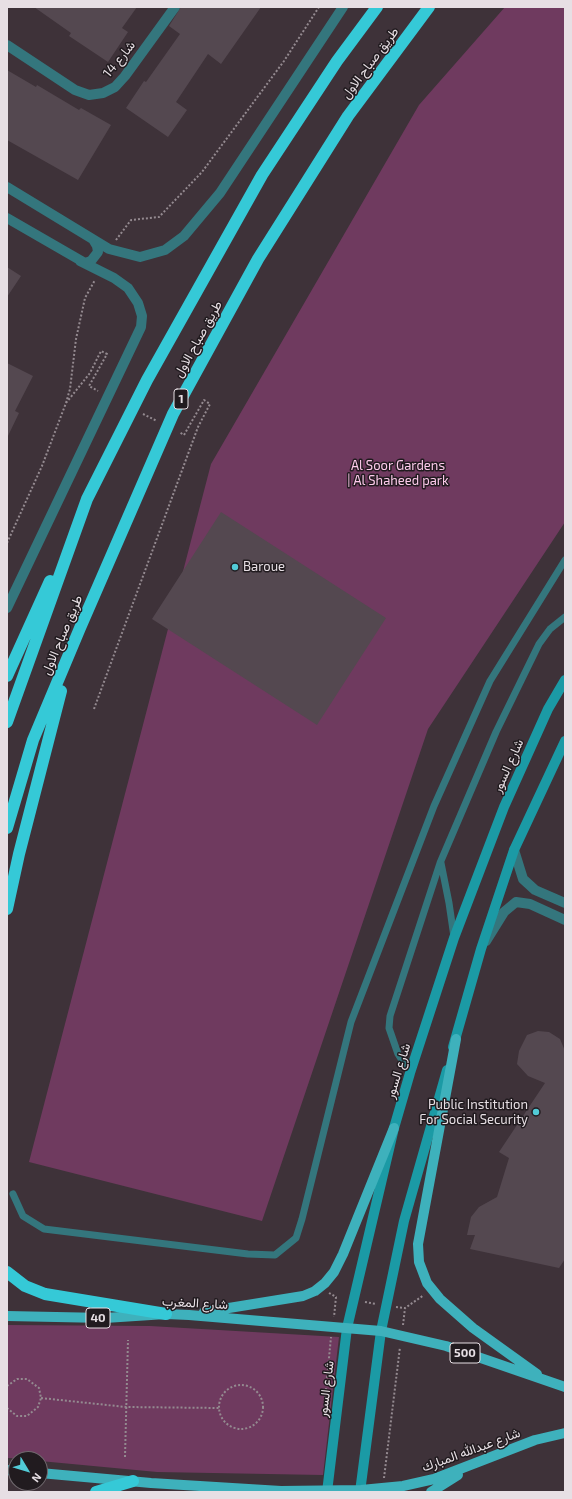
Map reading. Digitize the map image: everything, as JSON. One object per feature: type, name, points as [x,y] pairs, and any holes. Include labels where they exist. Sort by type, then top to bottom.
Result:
[{"type":"highway","name":"طريق صباح الاول","points":[[7,722],[87,500],[147,380],[262,175],[337,61],[377,7]]},
{"type":"highway","name":"طريق صباح الاول","points":[[7,828],[33,740],[173,414],[258,259],[348,116],[429,7]]},
{"type":"highway","points":[[7,676],[87,500]]},
{"type":"highway","points":[[7,909],[19,854],[54,714],[80,628]]},
{"type":"highway","points":[[7,1272],[25,1286],[45,1294],[166,1314]]},
{"type":"highway","points":[[96,1492],[133,1481]]},
{"type":"main road","name":"شارع السور","points":[[327,1492],[347,1328],[394,1128],[410,1073],[454,938],[504,807],[548,709],[565,680]]},
{"type":"main road","points":[[48,1474],[151,1483],[281,1491],[360,1491],[381,1331],[404,1221],[481,949],[514,850],[565,742]]},
{"type":"main road","points":[[456,1039],[418,1244],[420,1267],[427,1284],[440,1299],[473,1328],[547,1381]]},
{"type":"main road","points":[[189,1314],[295,1298],[320,1288],[334,1272],[343,1254],[394,1128]]},
{"type":"main road","name":"شارع المغرب","points":[[7,1316],[105,1318],[189,1314],[381,1331]]},
{"type":"main road","name":"500","points":[[381,1331],[401,1334],[446,1346],[565,1387]]},
{"type":"main road","name":"شارع عبدالله المبارك","points":[[360,1491],[434,1479],[536,1440],[565,1433]]},
{"type":"main road","points":[[431,1492],[479,1463]]},
{"type":"main road","points":[[151,1483],[194,1492]]},
{"type":"street","name":"شارع 14","points":[[7,45],[75,90],[90,95],[103,93],[115,87],[125,76],[175,7]]},
{"type":"street","points":[[7,187],[94,242],[109,249],[140,257],[152,255],[165,250],[184,236],[220,193],[343,7]]},
{"type":"street","points":[[7,218],[80,261],[100,270],[122,283],[133,294],[141,313],[141,327],[7,608]]},
{"type":"street","points":[[80,261],[86,263],[96,258],[98,252],[97,246],[94,242]]},
{"type":"street","points":[[514,850],[523,880],[535,890],[565,903]]},
{"type":"street","points":[[481,949],[504,912],[516,902],[530,904],[565,920]]},
{"type":"lane","points":[[13,1194],[23,1216],[44,1229],[248,1254],[275,1255],[296,1238],[351,1022],[434,806],[490,681],[565,560]]},
{"type":"lane","points":[[410,1073],[398,1054],[389,1028],[390,1016],[440,862],[496,732],[539,644],[550,629],[565,617]]},
{"type":"lane","points":[[440,862],[449,903],[454,938]]},
{"type":"path","points":[[109,249],[131,220],[159,216],[202,172],[284,61],[319,7]]},
{"type":"path","points":[[7,543],[42,466],[66,403],[70,389],[76,339],[85,298],[100,270]]},
{"type":"path","points":[[66,403],[90,373],[101,351],[107,354],[89,386]]},
{"type":"path","points":[[94,709],[198,427],[210,404],[204,400],[184,435]]},
{"type":"path","points":[[320,1288],[336,1298],[332,1327]]},
{"type":"path","points":[[383,1488],[405,1308]]},
{"type":"path","points":[[126,1457],[128,1340]]},
{"type":"path","points":[[7,1386],[18,1379],[27,1379],[36,1384],[41,1398],[38,1407],[27,1416],[12,1414],[7,1408]]},
{"type":"path","points":[[240,1385],[251,1388],[255,1391],[262,1406],[260,1417],[257,1421],[253,1425],[242,1429],[226,1423],[219,1408],[225,1392],[234,1386],[240,1385]]},
{"type":"path","points":[[41,1398],[126,1407],[219,1408]]},
{"type":"green space","name":"Al Soor Gardens | Al Shaheed park","points":[[505,7],[565,7],[565,522],[428,729],[262,1221],[29,1162],[211,464],[419,105]]},
{"type":"green space","points":[[7,1325],[150,1326],[339,1337],[323,1475],[157,1472],[48,1462],[48,1451],[8,1451],[7,1458]]},
{"type":"building","points":[[34,7],[137,7],[122,28],[128,32],[108,62],[69,36],[71,33]]},
{"type":"building","points":[[181,7],[261,7],[221,64],[208,54],[176,102],[187,110],[168,137],[126,108],[144,81],[146,82],[180,34],[169,26]]},
{"type":"building","points":[[7,70],[36,87],[37,85],[79,110],[81,108],[111,125],[78,180],[7,140]]},
{"type":"building","points":[[7,267],[21,276],[7,297]]},
{"type":"building","points":[[7,363],[33,376],[15,411],[19,413],[7,438]]},
{"type":"building","points":[[221,512],[386,618],[317,725],[152,619]]},
{"type":"building","points":[[538,1031],[549,1032],[560,1039],[565,1051],[565,1259],[559,1268],[470,1249],[475,1235],[467,1235],[471,1217],[479,1207],[497,1197],[509,1158],[499,1152],[545,1083],[528,1076],[517,1064],[519,1051],[527,1035]]},
{"type":"place","name":"Baroue","points":[[235,567]]},
{"type":"place","name":"Public Institution For Social Security","points":[[536,1112]]}]
